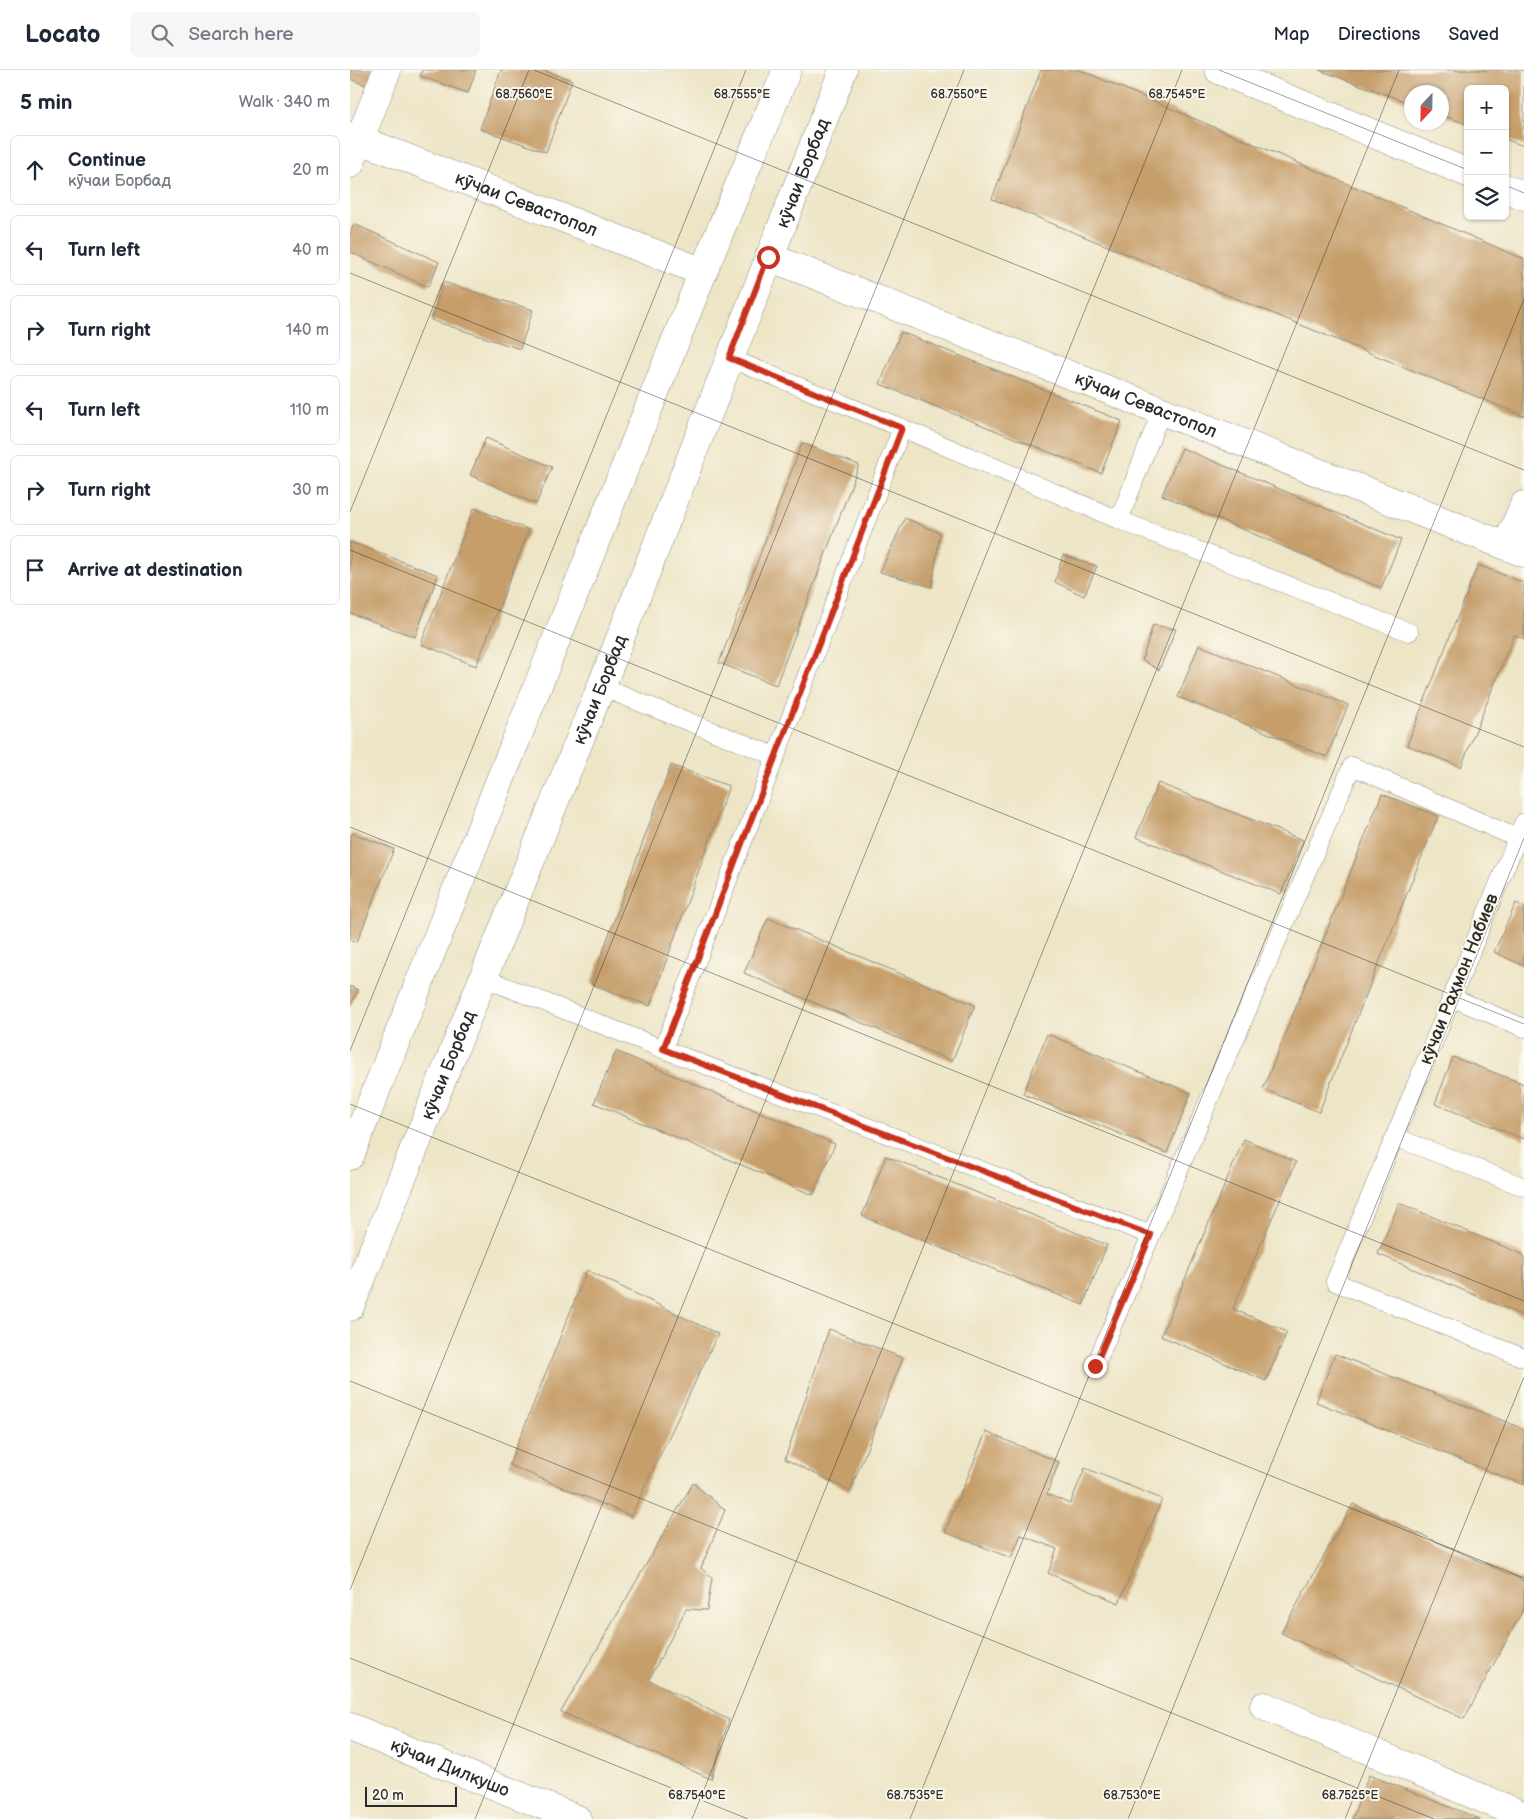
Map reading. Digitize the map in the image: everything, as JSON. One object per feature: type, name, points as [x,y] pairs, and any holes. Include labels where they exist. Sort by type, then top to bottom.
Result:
[{"type":"main road","points":[[350,164],[355,138],[387,70]]},
{"type":"main road","points":[[350,1156],[703,272],[786,70]]},
{"type":"main road","name":"кӯчаи Борбад","points":[[350,1307],[484,978],[768,257],[844,70]]},
{"type":"main road","points":[[1219,70],[1464,171]]},
{"type":"main road","name":"кӯчаи Севастопол","points":[[355,138],[703,272]]},
{"type":"main road","points":[[1509,190],[1524,196]]},
{"type":"main road","name":"кӯчаи Севастопол","points":[[768,257],[1516,549]]},
{"type":"main road","points":[[1516,549],[1524,505]]},
{"type":"main road","points":[[1264,1706],[1524,1816]]},
{"type":"main road","name":"кӯчаи Дилкушо","points":[[350,1727],[577,1819]]},
{"type":"lane","points":[[729,358],[902,428],[1119,520],[1409,632]]},
{"type":"lane","points":[[1119,520],[1161,412]]},
{"type":"lane","points":[[663,1049],[902,428]]},
{"type":"lane","points":[[600,687],[775,756]]},
{"type":"lane","points":[[1095,1366],[1352,766],[1522,834]]},
{"type":"lane","name":"кӯчаи Раҳмон Набиев","points":[[1522,834],[1451,997],[1335,1282],[1524,1358]]},
{"type":"lane","points":[[484,978],[663,1049],[1151,1235]]},
{"type":"lane","points":[[1451,997],[1524,1028]]},
{"type":"lane","points":[[1395,1136],[1524,1187]]},
{"type":"building","points":[[350,70],[374,70],[368,86],[350,79]]},
{"type":"building","points":[[422,70],[476,70],[468,93],[420,76]]},
{"type":"building","points":[[501,70],[542,70],[572,80],[546,152],[480,129]]},
{"type":"building","points":[[1041,70],[1080,70],[1524,259],[1524,416],[992,199]]},
{"type":"building","points":[[1319,70],[1524,70],[1524,146],[1509,140],[1509,85],[1464,85],[1464,123],[1449,118],[1449,85],[1404,85],[1404,101]]},
{"type":"building","points":[[354,224],[439,262],[428,287],[350,252],[350,233]]},
{"type":"building","points":[[443,282],[533,310],[520,349],[431,320]]},
{"type":"building","points":[[901,332],[1122,421],[1101,473],[880,384]]},
{"type":"building","points":[[486,438],[552,467],[536,504],[470,475]]},
{"type":"building","points":[[802,443],[859,465],[776,685],[719,663]]},
{"type":"building","points":[[1182,448],[1401,540],[1381,588],[1162,495]]},
{"type":"building","points":[[474,508],[529,530],[476,666],[421,644]]},
{"type":"building","points":[[905,518],[940,533],[932,587],[880,572]]},
{"type":"building","points":[[350,542],[438,575],[415,637],[350,613]]},
{"type":"building","points":[[1063,555],[1097,566],[1084,596],[1055,582]]},
{"type":"building","points":[[1478,565],[1524,583],[1524,639],[1514,635],[1461,767],[1407,745]]},
{"type":"building","points":[[1153,625],[1176,629],[1159,670],[1142,660]]},
{"type":"building","points":[[1199,645],[1348,705],[1327,757],[1178,697]]},
{"type":"building","points":[[671,765],[729,786],[650,1006],[591,984]]},
{"type":"building","points":[[1158,783],[1303,840],[1281,894],[1136,837]]},
{"type":"building","points":[[1382,794],[1438,816],[1319,1112],[1263,1089]]},
{"type":"building","points":[[352,833],[394,849],[357,942],[350,940],[350,838]]},
{"type":"building","points":[[1516,903],[1524,907],[1524,966],[1494,952]]},
{"type":"building","points":[[768,918],[975,1005],[952,1061],[744,973]]},
{"type":"building","points":[[350,986],[358,990],[350,1007]]},
{"type":"building","points":[[1047,1034],[1191,1093],[1167,1153],[1023,1094]]},
{"type":"building","points":[[616,1051],[835,1144],[813,1195],[594,1103]]},
{"type":"building","points":[[1453,1057],[1524,1084],[1524,1139],[1435,1104]]},
{"type":"building","points":[[1244,1139],[1296,1162],[1233,1309],[1287,1332],[1266,1381],[1161,1336]]},
{"type":"building","points":[[886,1156],[1107,1245],[1083,1305],[862,1216]]},
{"type":"building","points":[[1399,1203],[1524,1255],[1524,1316],[1378,1254]]},
{"type":"building","points":[[587,1270],[718,1334],[631,1516],[509,1465]]},
{"type":"building","points":[[829,1329],[903,1358],[850,1491],[785,1459]]},
{"type":"building","points":[[1335,1354],[1524,1429],[1524,1485],[1316,1402]]},
{"type":"building","points":[[986,1432],[1059,1462],[1047,1494],[1070,1504],[1085,1468],[1162,1499],[1119,1603],[1048,1573],[1057,1549],[1021,1535],[1011,1558],[945,1532]]},
{"type":"building","points":[[693,1483],[725,1510],[701,1568],[712,1578],[707,1610],[686,1609],[649,1680],[729,1720],[711,1779],[561,1712]]},
{"type":"building","points":[[1353,1504],[1524,1581],[1524,1608],[1464,1719],[1281,1633]]},
{"type":"building","points":[[1369,1775],[1480,1819],[1352,1819]]},
{"type":"route","points":[[768,257],[729,358],[902,428],[663,1049],[1151,1235],[1095,1366]]}]
